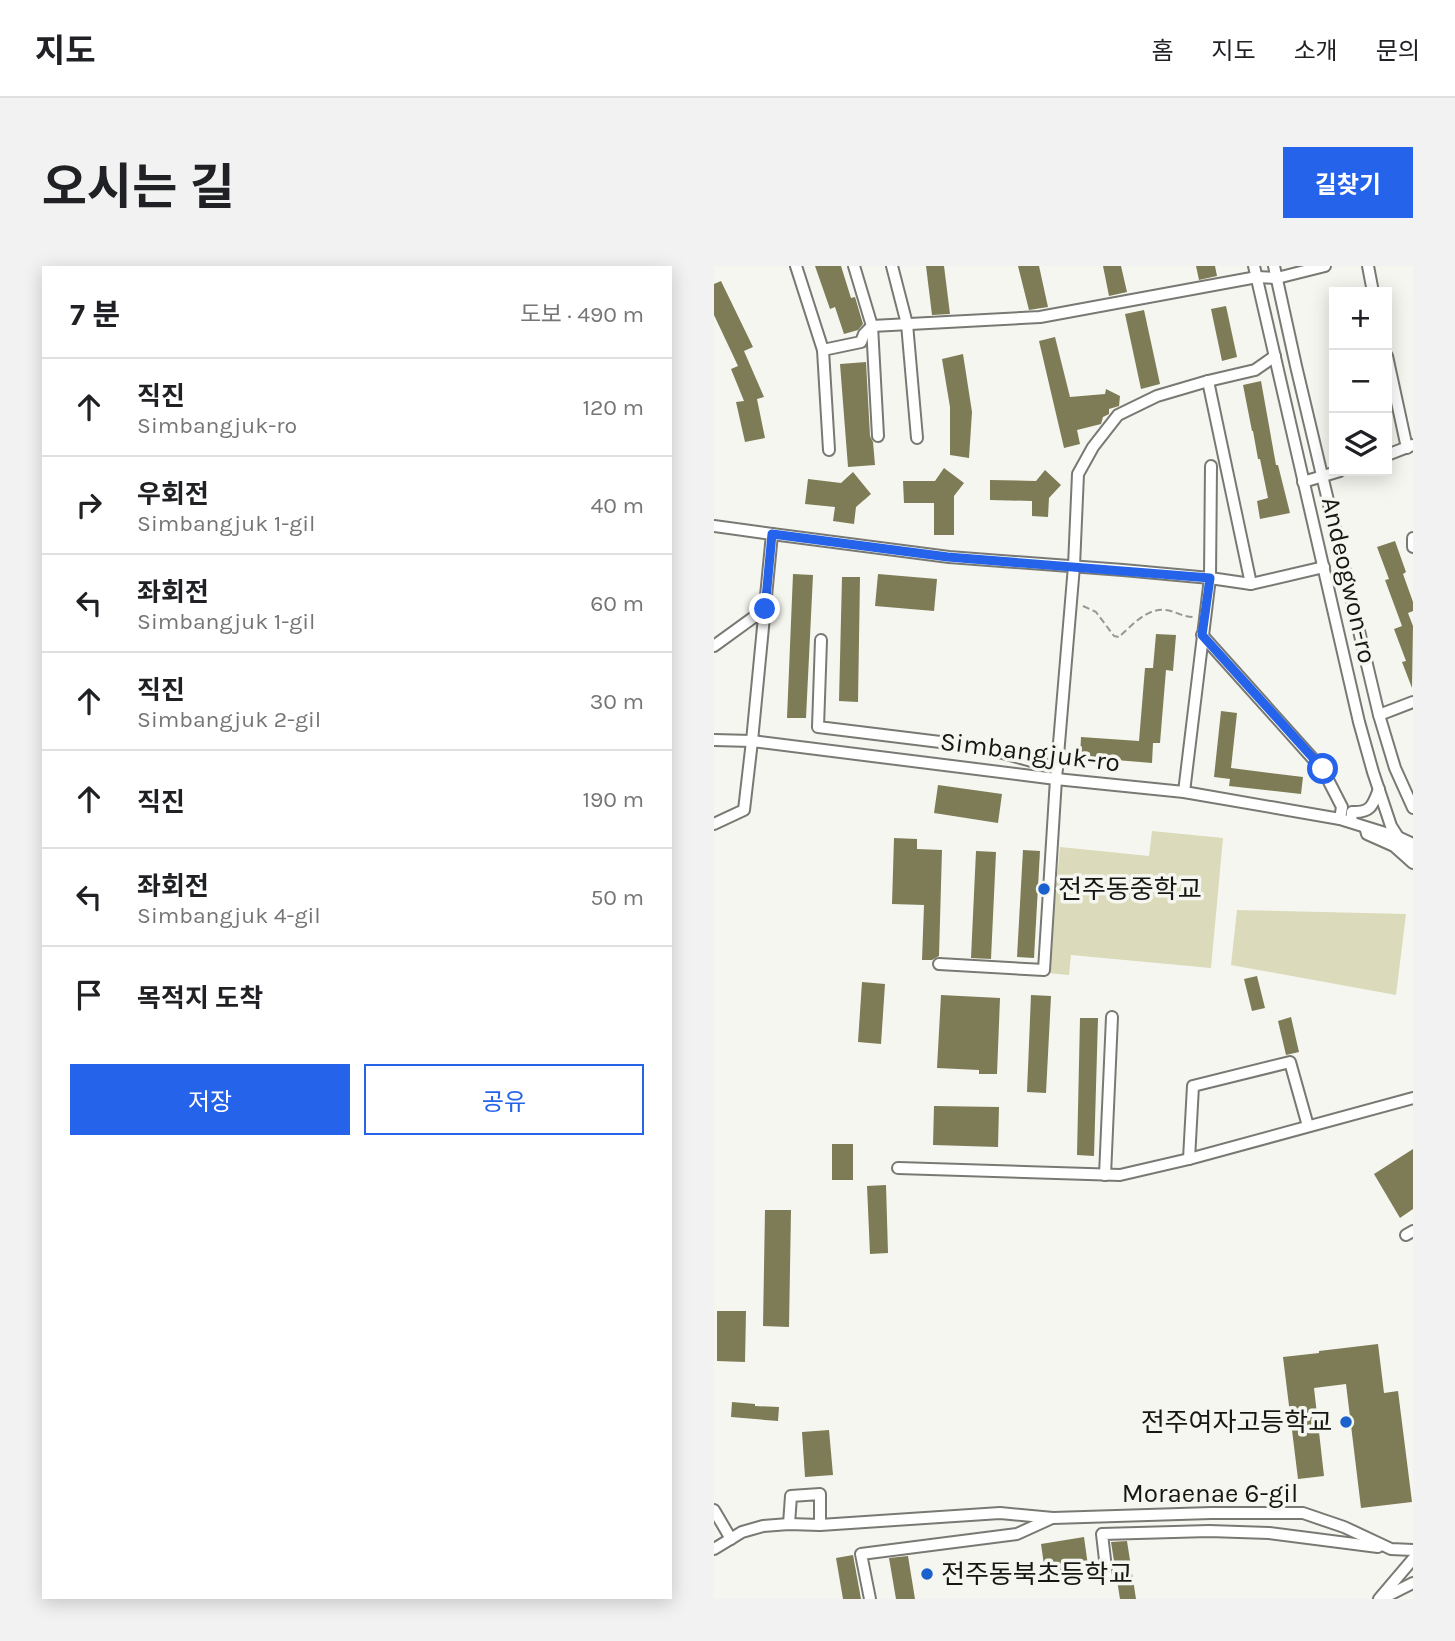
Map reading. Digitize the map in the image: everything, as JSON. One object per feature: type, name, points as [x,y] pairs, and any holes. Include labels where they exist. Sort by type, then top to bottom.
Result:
[{"type":"street","points":[[796,266],[823,350],[829,450]]},
{"type":"street","points":[[854,266],[872,326],[878,436]]},
{"type":"street","points":[[892,266],[907,324],[917,438]]},
{"type":"street","points":[[823,350],[861,342],[872,326],[1040,317],[1256,272],[1325,266]]},
{"type":"street","points":[[1368,266],[1372,287]]},
{"type":"street","name":"Andeogwon-ro","points":[[1256,272],[1359,722],[1391,826],[1413,855]]},
{"type":"street","name":"Andeogwon-ro","points":[[1275,272],[1379,715],[1395,768],[1413,808]]},
{"type":"street","points":[[939,964],[1044,970],[1056,773],[1074,566],[1078,474],[1093,447],[1118,415],[1157,396],[1255,370],[1275,355]]},
{"type":"street","points":[[1392,376],[1410,447],[1392,453]]},
{"type":"street","points":[[1208,381],[1251,584]]},
{"type":"street","points":[[1184,792],[1210,578],[1211,466]]},
{"type":"street","points":[[1303,482],[1329,475]]},
{"type":"street","points":[[714,526],[948,557],[1123,570],[1251,584],[1324,568]]},
{"type":"street","points":[[714,824],[744,810],[772,534]]},
{"type":"street","points":[[1413,538],[1413,547]]},
{"type":"street","points":[[714,646],[765,609]]},
{"type":"street","points":[[1202,635],[1323,769],[1342,807],[1345,821]]},
{"type":"street","points":[[821,640],[818,727],[981,747],[1056,773]]},
{"type":"street","points":[[1379,715],[1413,702]]},
{"type":"street","name":"Simbangjuk-ro","points":[[714,740],[752,741],[1056,773],[1184,792],[1345,821],[1366,828]]},
{"type":"street","points":[[1345,821],[1353,811],[1362,812],[1372,806],[1379,789]]},
{"type":"street","points":[[1413,844],[1366,828],[1367,834],[1394,846],[1413,863]]},
{"type":"street","points":[[1105,1175],[1112,1017]]},
{"type":"street","points":[[1189,1159],[1193,1086],[1290,1062],[1308,1126]]},
{"type":"street","points":[[898,1168],[1120,1175],[1413,1098]]},
{"type":"street","points":[[789,1524],[791,1496],[820,1494],[820,1525]]},
{"type":"street","points":[[714,1510],[731,1539]]},
{"type":"street","name":"Moraenae 6-gil","points":[[714,1549],[742,1532],[763,1526],[789,1524],[820,1525],[1000,1513],[1053,1518],[1183,1513],[1303,1513],[1344,1527],[1391,1549],[1413,1550]]},
{"type":"street","points":[[870,1599],[861,1554],[1017,1534],[1053,1518]]},
{"type":"street","points":[[1107,1577],[1102,1534],[1209,1531],[1269,1533],[1391,1549]]},
{"type":"street","points":[[1379,1599],[1413,1559]]},
{"type":"street","points":[[1379,1599],[1413,1583]]},
{"type":"path","points":[[1069,603],[1096,612],[1114,636],[1119,637],[1142,617],[1158,609],[1169,610],[1185,617],[1204,618]]},
{"type":"green space","points":[[1152,831],[1223,838],[1211,968],[1071,955],[1069,975],[1048,973],[1060,847],[1149,856]]},
{"type":"green space","points":[[1237,910],[1406,914],[1396,995],[1231,965]]},
{"type":"building","points":[[815,266],[841,266],[863,324],[858,330],[844,334],[835,307],[830,309]]},
{"type":"building","points":[[926,266],[944,266],[950,314],[932,315]]},
{"type":"building","points":[[1018,266],[1039,266],[1048,307],[1029,310]]},
{"type":"building","points":[[1103,266],[1121,266],[1127,292],[1109,296]]},
{"type":"building","points":[[1196,266],[1215,266],[1217,276],[1199,280]]},
{"type":"building","points":[[721,281],[753,347],[744,351],[764,397],[757,399],[765,438],[745,442],[736,402],[744,401],[731,369],[738,366],[714,315],[714,284]]},
{"type":"building","points":[[1226,306],[1237,357],[1222,361],[1211,309]]},
{"type":"building","points":[[1144,310],[1160,384],[1141,389],[1125,314]]},
{"type":"building","points":[[1055,337],[1070,397],[1105,394],[1106,389],[1120,396],[1119,406],[1109,409],[1109,414],[1103,417],[1101,424],[1077,430],[1080,444],[1064,448],[1039,341]]},
{"type":"building","points":[[963,354],[972,412],[969,458],[950,455],[950,407],[942,359]]},
{"type":"building","points":[[866,362],[870,436],[875,465],[848,467],[840,364]]},
{"type":"building","points":[[1261,381],[1276,465],[1290,513],[1260,519],[1257,501],[1268,498],[1243,385]]},
{"type":"building","points":[[944,468],[964,483],[954,496],[954,535],[934,535],[934,503],[904,503],[903,481],[935,481]]},
{"type":"building","points":[[1045,470],[1061,485],[1049,498],[1048,517],[1032,516],[1032,501],[990,500],[990,480],[1036,481]]},
{"type":"building","points":[[853,472],[871,494],[856,507],[854,524],[833,521],[835,507],[805,504],[808,479],[841,483]]},
{"type":"building","points":[[1395,541],[1413,602],[1413,611],[1408,613],[1413,626],[1412,688],[1402,662],[1406,661],[1394,629],[1402,626],[1385,580],[1389,579],[1377,547]]},
{"type":"building","points":[[793,574],[813,575],[806,718],[787,718]]},
{"type":"building","points":[[878,574],[937,579],[934,611],[875,606]]},
{"type":"building","points":[[842,577],[860,577],[858,702],[839,701]]},
{"type":"building","points":[[1156,634],[1176,635],[1173,671],[1166,670],[1160,743],[1153,743],[1152,763],[1080,757],[1081,737],[1139,741],[1145,668],[1153,668]]},
{"type":"building","points":[[1221,711],[1237,713],[1231,768],[1303,777],[1301,794],[1229,786],[1230,779],[1214,777]]},
{"type":"building","points":[[938,785],[1002,794],[998,823],[934,813]]},
{"type":"building","points":[[894,838],[917,839],[917,849],[942,850],[939,956],[932,960],[922,960],[924,905],[892,904]]},
{"type":"building","points":[[1023,850],[1040,851],[1034,958],[1017,957]]},
{"type":"building","points":[[976,851],[996,852],[991,959],[971,958]]},
{"type":"building","points":[[1257,976],[1265,1008],[1252,1011],[1244,979]]},
{"type":"building","points":[[862,982],[885,984],[881,1044],[858,1042]]},
{"type":"building","points":[[941,995],[1000,998],[997,1074],[979,1074],[979,1070],[937,1068]]},
{"type":"building","points":[[1031,995],[1051,996],[1046,1093],[1027,1092]]},
{"type":"building","points":[[1291,1017],[1299,1052],[1286,1055],[1278,1021]]},
{"type":"building","points":[[1080,1018],[1098,1018],[1094,1156],[1077,1155]]},
{"type":"building","points":[[934,1106],[999,1107],[998,1147],[933,1145]]},
{"type":"building","points":[[832,1144],[853,1144],[853,1180],[832,1180]]},
{"type":"building","points":[[1413,1149],[1413,1209],[1400,1218],[1374,1174]]},
{"type":"building","points":[[886,1185],[888,1253],[870,1254],[867,1186]]},
{"type":"building","points":[[765,1210],[791,1210],[789,1327],[763,1326]]},
{"type":"building","points":[[717,1311],[746,1311],[745,1362],[717,1361]]},
{"type":"building","points":[[1378,1344],[1384,1393],[1398,1391],[1412,1502],[1361,1508],[1346,1384],[1314,1388],[1324,1476],[1298,1479],[1283,1357]]},
{"type":"building","points":[[732,1402],[779,1407],[778,1421],[731,1417]]},
{"type":"building","points":[[829,1430],[833,1475],[805,1477],[802,1432]]},
{"type":"building","points":[[1084,1537],[1089,1573],[1046,1579],[1041,1544]]},
{"type":"building","points":[[1127,1541],[1136,1599],[1120,1599],[1111,1542]]},
{"type":"building","points":[[853,1555],[861,1599],[843,1599],[836,1558]]},
{"type":"building","points":[[908,1556],[915,1599],[896,1599],[889,1558]]},
{"type":"place","name":"전주동중학교","points":[[1044,889]]},
{"type":"place","name":"전주여자고등학교","points":[[1346,1422]]},
{"type":"place","name":"전주동북초등학교","points":[[927,1574]]},
{"type":"route","points":[[765,609],[772,534],[948,557],[1210,578],[1202,635],[1323,769]]}]
